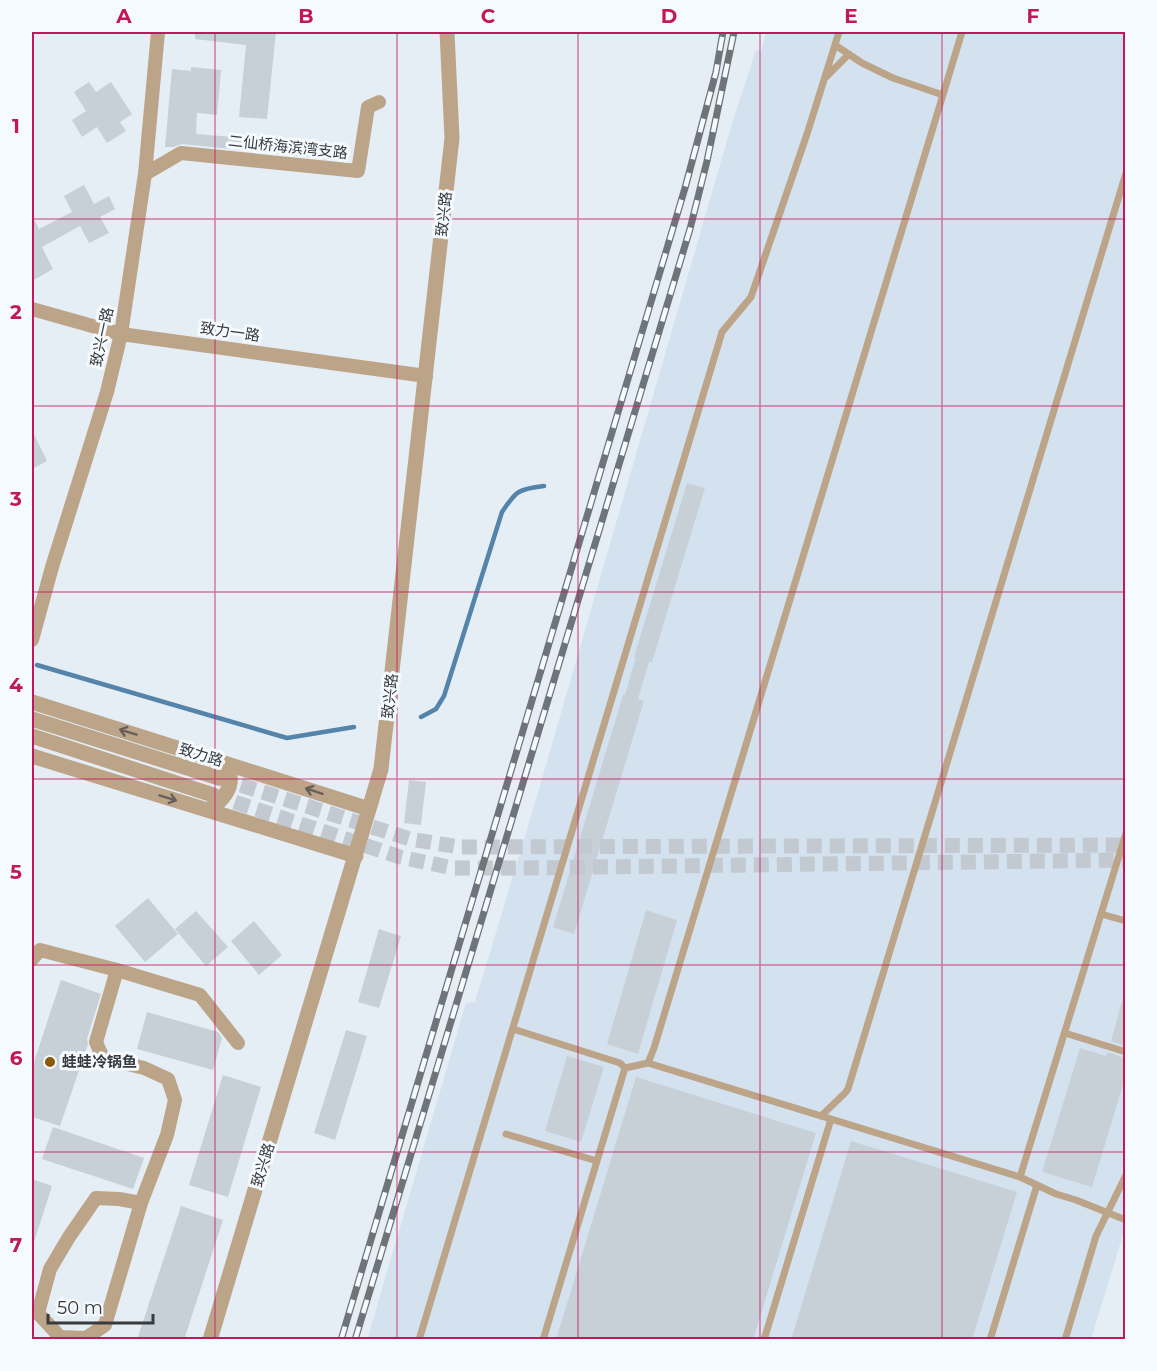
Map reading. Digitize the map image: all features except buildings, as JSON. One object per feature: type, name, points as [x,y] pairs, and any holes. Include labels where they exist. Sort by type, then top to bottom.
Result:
[{"type":"street","name":"致兴一路","points":[[32,640],[52,567],[107,392],[121,334],[145,174],[158,32]]},
{"type":"street","name":"致兴路","points":[[210,1340],[381,769],[453,138],[447,32]]},
{"type":"street","name":"二仙桥海滨湾支路","points":[[145,174],[181,153],[358,171],[368,107],[379,102]]},
{"type":"street","name":"致力一路","points":[[32,309],[121,334],[426,376]]},
{"type":"street","name":"致力路","points":[[32,702],[369,809]]},
{"type":"street","name":"致力路","points":[[32,719],[219,778]]},
{"type":"street","points":[[32,736],[213,795]]},
{"type":"street","points":[[32,756],[356,856]]},
{"type":"street","points":[[207,810],[216,806],[228,790],[229,770],[222,762]]},
{"type":"street","points":[[32,959],[40,950],[200,995],[238,1043]]},
{"type":"street","points":[[117,970],[96,1042],[103,1058],[144,1068],[168,1079],[175,1100],[167,1135],[141,1203],[105,1325],[86,1338],[60,1337],[35,1312],[50,1269],[96,1198],[141,1203]]},
{"type":"lane","points":[[419,1340],[722,332],[751,297],[839,32]]},
{"type":"lane","points":[[648,1064],[962,32]]},
{"type":"lane","points":[[835,45],[862,63],[893,78],[943,94]]},
{"type":"lane","points":[[824,78],[849,54]]},
{"type":"lane","points":[[821,1116],[848,1089],[1125,172]]},
{"type":"lane","points":[[1020,1177],[1125,833]]},
{"type":"lane","points":[[1101,914],[1125,921]]},
{"type":"lane","points":[[513,1029],[620,1062],[625,1068]]},
{"type":"lane","points":[[1065,1033],[1125,1052]]},
{"type":"lane","points":[[625,1068],[648,1064],[831,1119],[1020,1177],[1056,1194],[1125,1220]]},
{"type":"lane","points":[[543,1340],[625,1068]]},
{"type":"lane","points":[[764,1340],[831,1119]]},
{"type":"lane","points":[[506,1134],[597,1161]]},
{"type":"lane","points":[[1065,1340],[1096,1236],[1125,1175]]},
{"type":"lane","points":[[990,1340],[1037,1185]]},
{"type":"shaded area","points":[[766,32],[1125,32],[1126,1225],[1091,1339],[367,1340],[466,1003],[475,1002],[534,806],[733,120],[756,50],[761,52]]},
{"type":"waterway","points":[[421,717],[436,709],[444,696],[502,512],[518,492],[544,486]]},
{"type":"waterway","points":[[37,665],[287,738],[354,727]]},
{"type":"tunnel","points":[[219,778],[410,839],[459,847],[1126,845]]},
{"type":"tunnel","points":[[213,795],[400,857],[453,868],[1126,860]]},
{"type":"railway","points":[[341,1340],[685,188],[716,72],[723,32]]},
{"type":"railway","points":[[355,1340],[690,229],[734,32]]},
{"type":"place","name":"蛙蛙冷锅鱼","points":[[50,1062]]}]
